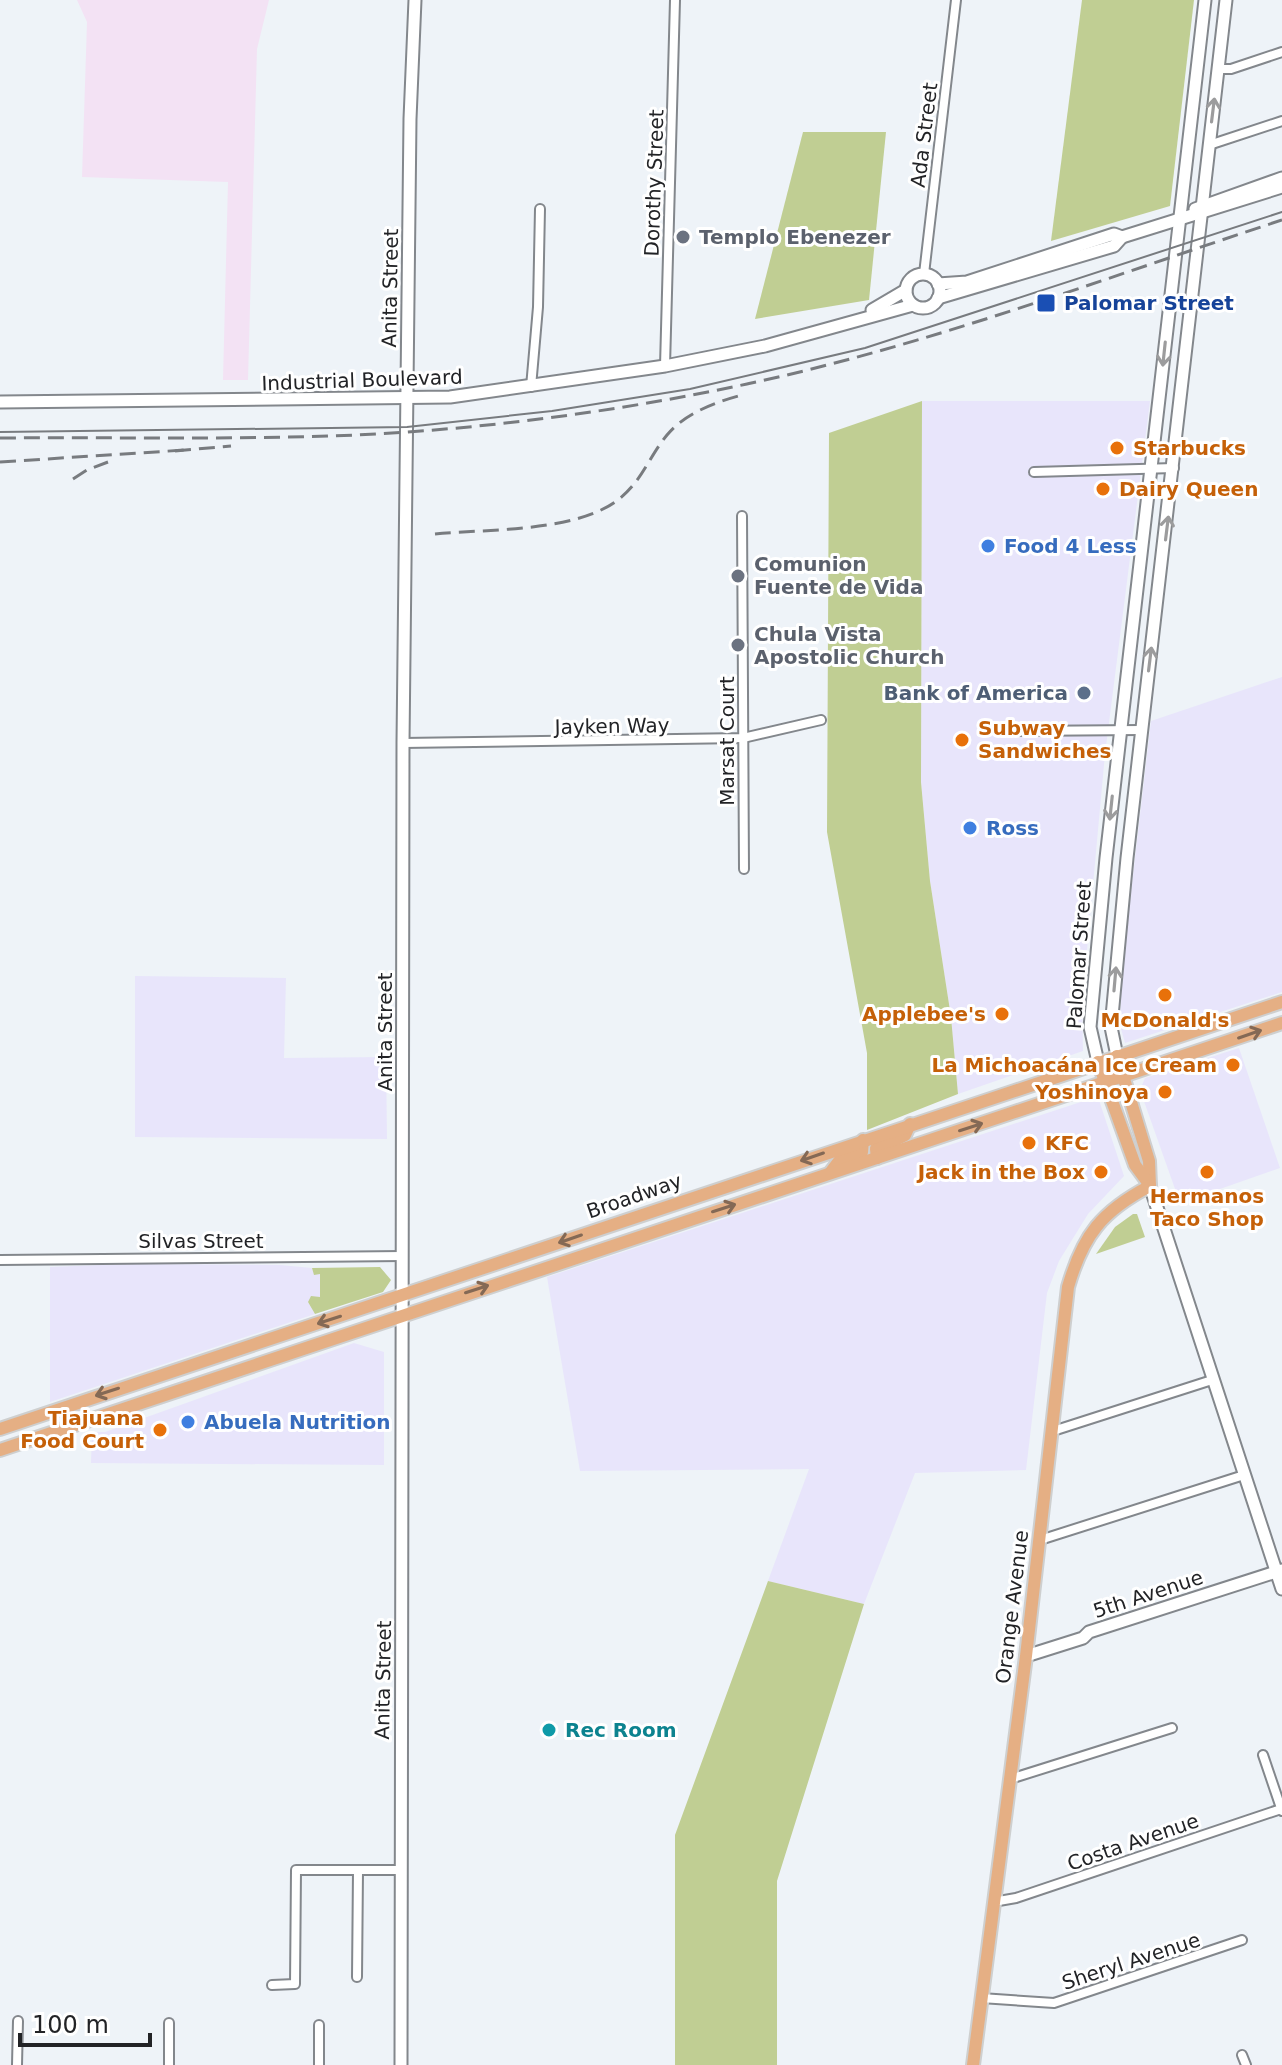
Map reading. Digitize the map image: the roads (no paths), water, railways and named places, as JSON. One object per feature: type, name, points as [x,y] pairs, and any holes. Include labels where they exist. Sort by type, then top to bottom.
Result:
[{"type":"main road","name":"Anita Street","points":[[401,2065],[403,743],[410,119],[415,0]]},
{"type":"main road","name":"Palomar Street","points":[[1150,1186],[1135,1165],[1098,1062],[1090,1027],[1120,730],[1205,0]]},
{"type":"main road","name":"Palomar Street","points":[[1226,0],[1200,211],[1174,468],[1141,730],[1111,1027],[1149,1161],[1150,1186],[1212,1380],[1279,1570],[1282,1589]]},
{"type":"main road","name":"Industrial Boulevard","points":[[0,402],[407,399],[531,388],[665,366],[765,346],[913,305],[928,308],[938,298],[1114,246],[1122,237],[1178,220],[1282,178]]},
{"type":"main road","name":"Industrial Boulevard","points":[[1200,211],[1282,187]]},
{"type":"main road","name":"Industrial Boulevard","points":[[938,284],[967,282],[1114,234],[1122,237]]},
{"type":"main road","name":"Industrial Boulevard","points":[[862,317],[906,290],[914,277],[924,274]]},
{"type":"main road","points":[[924,274],[938,284],[938,298]]},
{"type":"main road","points":[[906,290],[913,305]]},
{"type":"main road","name":"Broadway","points":[[0,1429],[1282,1002]]},
{"type":"main road","name":"Broadway","points":[[0,1450],[403,1313],[1282,1023]]},
{"type":"main road","points":[[877,1158],[876,1149],[905,1135],[910,1124]]},
{"type":"main road","points":[[830,1173],[839,1161],[862,1152],[863,1140]]},
{"type":"main road","name":"Orange Avenue","points":[[973,2065],[1026,1656],[1068,1287],[1078,1254],[1101,1220],[1122,1201],[1150,1186]]},
{"type":"main road","points":[[670,1205],[676,1223]]},
{"type":"main road","points":[[181,1368],[184,1386]]},
{"type":"main road","name":"5th Avenue","points":[[1026,1656],[1083,1638],[1089,1632],[1279,1570]]},
{"type":"street","name":"Dorothy Street","points":[[665,366],[675,0]]},
{"type":"street","name":"Ada Street","points":[[924,274],[956,0]]},
{"type":"street","points":[[1218,69],[1231,69],[1282,52]]},
{"type":"street","points":[[1209,145],[1282,121]]},
{"type":"street","points":[[531,388],[538,307],[540,209]]},
{"type":"street","points":[[1034,472],[1174,468]]},
{"type":"street","name":"Marsat Court","points":[[742,516],[744,869]]},
{"type":"street","name":"Jayken Way","points":[[403,743],[602,743],[743,738],[821,720]]},
{"type":"street","points":[[1014,731],[1141,730]]},
{"type":"street","name":"Silvas Street","points":[[0,1260],[403,1256]]},
{"type":"street","points":[[1053,1431],[1212,1380]]},
{"type":"street","points":[[1040,1540],[1244,1475]]},
{"type":"street","points":[[1010,1779],[1172,1728]]},
{"type":"street","points":[[1263,1755],[1282,1810]]},
{"type":"street","name":"Costa Avenue","points":[[993,1902],[1016,1898],[1282,1810]]},
{"type":"street","points":[[272,1985],[295,1984],[296,1870],[400,1870]]},
{"type":"street","points":[[357,1977],[358,1871]]},
{"type":"street","name":"Sheryl Avenue","points":[[981,1998],[1054,2003],[1242,1940]]},
{"type":"street","points":[[17,2065],[18,2021]]},
{"type":"street","points":[[169,2023],[169,2065]]},
{"type":"street","points":[[319,2025],[319,2065]]},
{"type":"street","points":[[1242,2055],[1246,2065]]},
{"type":"tram line","points":[[0,432],[407,427],[552,411],[690,389],[865,348],[1282,212]]},
{"type":"railway","points":[[0,438],[356,435],[503,423],[651,403],[747,384],[882,350],[1016,309],[1282,220]]},
{"type":"railway","points":[[435,534],[553,524],[597,512],[624,495],[674,427],[712,405],[742,395]]},
{"type":"railway","points":[[175,451],[231,446]]},
{"type":"railway","points":[[0,462],[185,450]]},
{"type":"railway","points":[[73,479],[108,462]]},
{"type":"place","name":"Templo Ebenezer","points":[[683,237]]},
{"type":"place","name":"Palomar Street","points":[[1046,303]]},
{"type":"place","name":"Starbucks","points":[[1117,448]]},
{"type":"place","name":"Dairy Queen","points":[[1103,489]]},
{"type":"place","name":"Food 4 Less","points":[[988,546]]},
{"type":"place","name":"Comunion Fuente de Vida","points":[[738,576]]},
{"type":"place","name":"Chula Vista Apostolic Church","points":[[738,645]]},
{"type":"place","name":"Bank of America","points":[[1084,693]]},
{"type":"place","name":"Subway Sandwiches","points":[[962,740]]},
{"type":"place","name":"Ross","points":[[970,828]]},
{"type":"place","name":"McDonald's","points":[[1165,995]]},
{"type":"place","name":"Applebee's","points":[[1002,1014]]},
{"type":"place","name":"La Michoacána Ice Cream","points":[[1233,1065]]},
{"type":"place","name":"Yoshinoya","points":[[1165,1092]]},
{"type":"place","name":"KFC","points":[[1029,1143]]},
{"type":"place","name":"Jack in the Box","points":[[1101,1172]]},
{"type":"place","name":"Hermanos Taco Shop","points":[[1207,1172]]},
{"type":"place","name":"Abuela Nutrition","points":[[188,1422]]},
{"type":"place","name":"Tiajuana Food Court","points":[[160,1430]]},
{"type":"place","name":"Rec Room","points":[[549,1730]]}]
